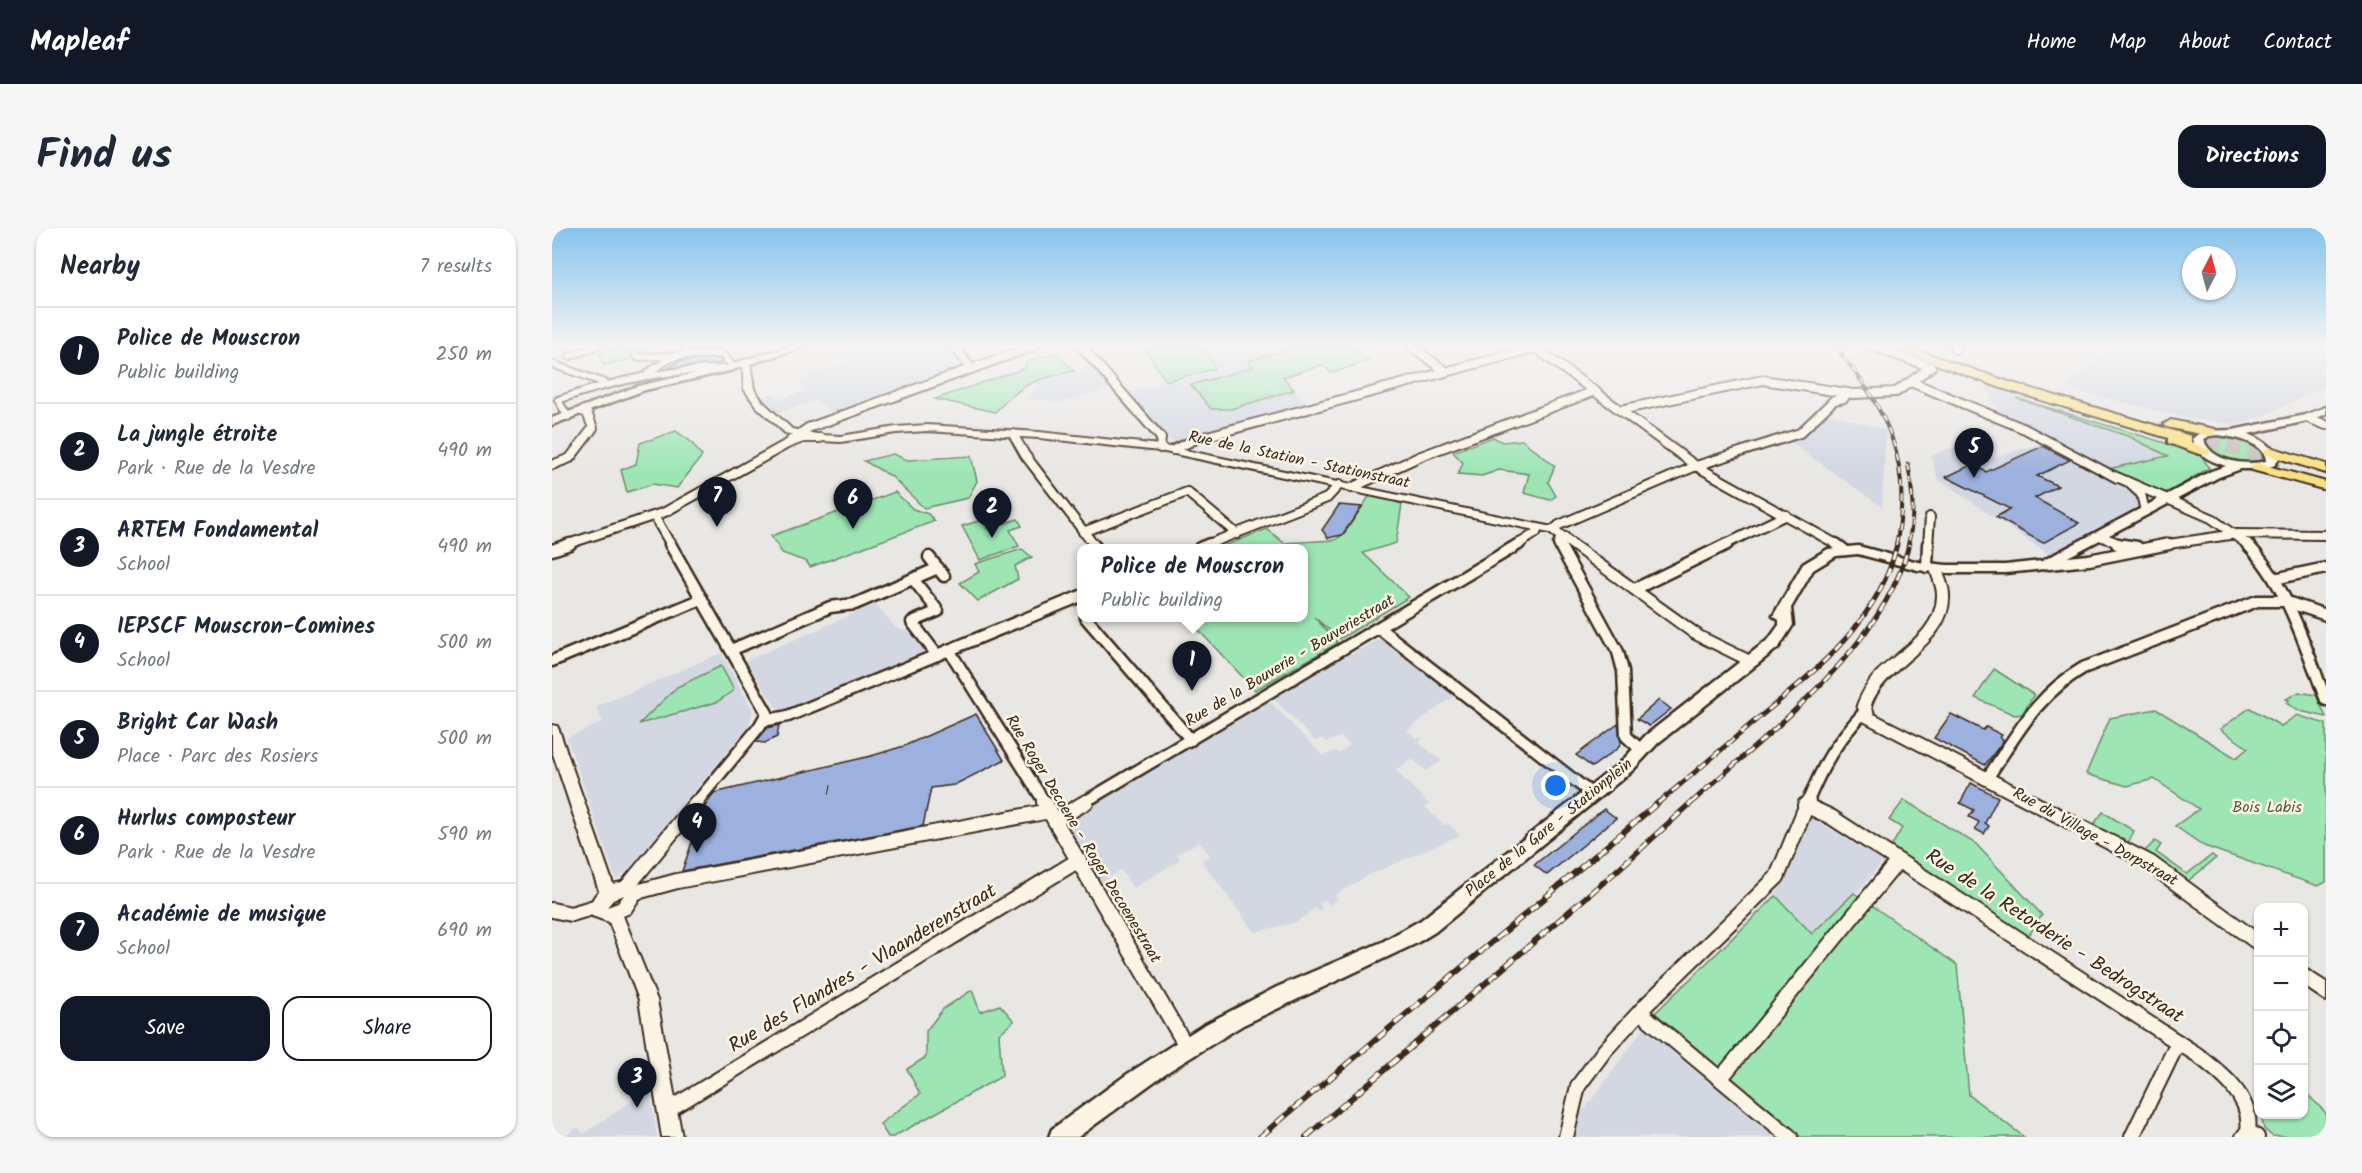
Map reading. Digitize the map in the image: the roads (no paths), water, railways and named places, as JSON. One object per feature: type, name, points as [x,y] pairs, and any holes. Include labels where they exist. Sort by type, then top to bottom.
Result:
[{"type":"highway","points":[[2010,388],[2048,403],[2207,453]]},
{"type":"highway","points":[[2022,388],[2187,436],[2036,388]]},
{"type":"highway","points":[[2047,388],[2184,427],[2210,432]]},
{"type":"highway","points":[[2266,448],[2326,469]]},
{"type":"highway","points":[[2326,474],[2284,465],[2326,480]]},
{"type":"highway","points":[[2257,467],[2326,486]]},
{"type":"main road","points":[[552,422],[641,388]]},
{"type":"main road","points":[[2215,474],[2199,439],[2210,432],[2233,433],[2273,427],[2308,418],[2326,410]]},
{"type":"main road","points":[[2207,453],[2239,466],[2257,467],[2271,463],[2273,458],[2266,448],[2263,432],[2273,427]]},
{"type":"main road","points":[[2233,433],[2266,448]]},
{"type":"main road","points":[[1844,550],[1862,550],[1931,568],[2005,569],[2049,564],[2215,474],[2239,466]]},
{"type":"main road","name":"Place de la Gare - Stationplein","points":[[1060,1137],[1186,1046],[1266,1002],[1397,945],[1428,926],[1630,763],[1641,750],[1748,660],[1774,643],[1783,631],[1787,621],[1786,611],[1810,564],[1828,554],[1844,550]]},
{"type":"street","points":[[568,417],[555,400],[589,388]]},
{"type":"street","points":[[749,388],[753,397],[789,431],[799,434]]},
{"type":"street","points":[[787,444],[799,434],[823,422],[917,388]]},
{"type":"street","points":[[1118,388],[1161,438],[1160,448]]},
{"type":"street","points":[[1173,450],[1181,444],[1196,439],[1381,388]]},
{"type":"street","points":[[1591,388],[1696,466],[1786,515],[1844,550]]},
{"type":"street","points":[[1620,410],[1723,388]]},
{"type":"street","points":[[1822,388],[1847,393],[1893,393],[1900,388]]},
{"type":"street","points":[[1927,388],[2025,429],[2112,475],[2140,492],[2145,511]]},
{"type":"street","points":[[1826,389],[1834,400]]},
{"type":"street","points":[[1351,488],[1421,456],[1595,391]]},
{"type":"street","points":[[1553,530],[1559,525],[1696,466],[1800,433],[1834,400],[1844,398],[1847,393]]},
{"type":"street","points":[[552,465],[569,459],[594,427],[582,411]]},
{"type":"street","points":[[2308,418],[2326,425]]},
{"type":"street","points":[[552,550],[654,516],[787,444],[803,438],[816,437],[823,422]]},
{"type":"street","name":"Rue de la Station - Stationstraat","points":[[799,434],[841,439],[910,429],[1013,434],[1160,448],[1553,530],[1702,638],[1748,660]]},
{"type":"street","points":[[1013,434],[1025,455],[1092,544]]},
{"type":"street","points":[[2112,475],[2169,498],[2237,534],[2257,553],[2274,579],[2326,700]]},
{"type":"street","points":[[1212,544],[1327,498],[1339,485]]},
{"type":"street","points":[[1083,532],[1187,492],[1237,534]]},
{"type":"street","points":[[1635,589],[1786,515]]},
{"type":"street","points":[[552,910],[570,914],[607,904],[629,903],[629,891],[763,721],[766,713],[765,707],[654,516]]},
{"type":"street","points":[[1566,1137],[1575,1092],[1582,1079],[1640,1012],[1777,877],[1805,805],[1831,750],[1865,711],[1864,701],[1872,686],[1925,638],[1935,622],[1943,596],[1931,568],[1930,517]]},
{"type":"street","name":"Rue de la Bouverie - Bouveriestraat","points":[[629,891],[1053,815],[1191,740],[1516,546],[1536,533],[1538,528]]},
{"type":"street","points":[[2049,564],[2070,563],[2143,548],[2237,534],[2326,535]]},
{"type":"street","points":[[2100,536],[2119,545],[2143,548]]},
{"type":"street","points":[[1565,537],[1558,542],[1559,545],[1618,652],[1623,671],[1626,736],[1630,743],[1641,750]]},
{"type":"street","points":[[731,650],[830,607],[855,604],[914,579],[941,572],[929,557]]},
{"type":"street","points":[[2274,579],[2326,568]]},
{"type":"street","points":[[914,579],[938,611],[912,622],[937,655]]},
{"type":"street","points":[[763,721],[788,716],[1076,598]]},
{"type":"street","points":[[552,661],[702,599]]},
{"type":"street","points":[[1988,777],[2043,697],[2061,681],[2109,656],[2257,602],[2284,601],[2326,615]]},
{"type":"street","points":[[1089,622],[1191,740]]},
{"type":"street","points":[[1378,628],[1592,794]]},
{"type":"street","name":"Rue Roger Decoene - Roger Decoenestraat","points":[[949,650],[1053,815],[1186,1046]]},
{"type":"street","name":"Rue du Village - Dorpstraat","points":[[1865,711],[1872,719],[1988,777],[2157,868],[2254,938]]},
{"type":"street","points":[[552,730],[607,904],[648,1000],[672,1137]]},
{"type":"street","name":"Rue de la Retorderie - Bedrogstraat","points":[[1805,805],[1825,814],[2178,1042],[2228,1080],[2250,1121],[2249,1135]]},
{"type":"street","name":"Rue des Flandres - Vlaanderenstraat","points":[[668,1110],[1079,860]]},
{"type":"street","points":[[1720,1078],[1898,861]]},
{"type":"street","points":[[2308,979],[2326,993]]},
{"type":"street","points":[[1640,1012],[1790,1137]]},
{"type":"street","points":[[2132,1137],[2178,1042]]},
{"type":"tunnel","points":[[2187,434],[2285,462]]},
{"type":"railway","points":[[1867,388],[1892,438],[1898,462],[1901,515],[1896,545]]},
{"type":"railway","points":[[1908,464],[1912,504],[1912,524],[1908,545]]},
{"type":"railway","points":[[1658,803],[1800,684],[1842,643],[1876,597],[1888,572],[1897,544]]},
{"type":"railway","points":[[1691,803],[1787,718],[1849,653],[1875,618],[1896,582],[1909,544]]},
{"type":"railway","points":[[1260,1137],[1659,802]]},
{"type":"railway","points":[[1306,1137],[1613,874],[1692,802]]},
{"type":"place","name":"Bright Car Wash","points":[[1974,478]]},
{"type":"place","name":"Académie de musique","points":[[717,527]]},
{"type":"place","name":"Hurlus composteur","points":[[853,529]]},
{"type":"place","name":"La jungle étroite","points":[[992,538]]},
{"type":"place","name":"Police de Mouscron","points":[[1192,691]]},
{"type":"place","name":"IEPSCF Mouscron-Comines","points":[[697,853]]},
{"type":"place","name":"ARTEM Fondamental","points":[[637,1108]]},
{"type":"park label","name":"Bois Labis","points":[[2267,807]]}]
